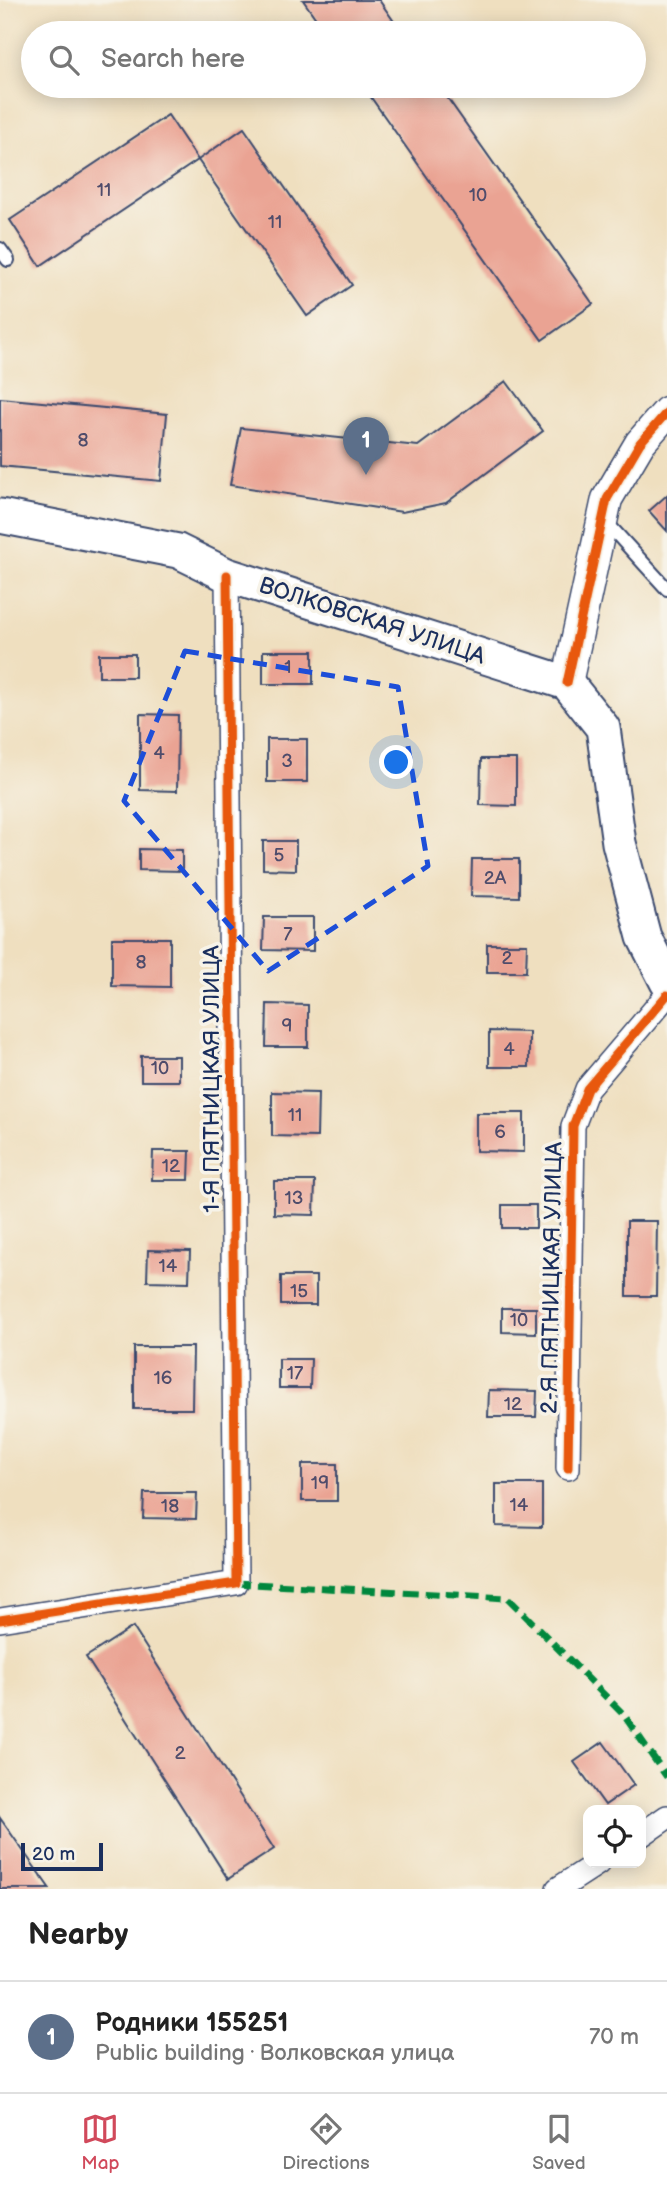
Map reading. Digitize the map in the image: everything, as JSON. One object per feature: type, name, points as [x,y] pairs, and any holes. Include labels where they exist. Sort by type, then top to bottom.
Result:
[{"type":"main road","name":"ВОЛКОВСКАЯ УЛИЦА","points":[[0,516],[178,551],[227,575],[567,683]]},
{"type":"main road","points":[[567,683],[603,728],[619,843],[644,937],[667,982]]},
{"type":"street","points":[[567,683],[607,499],[640,443],[667,412]]},
{"type":"street","name":"1-Я ПЯТНИЦКАЯ УЛИЦА","points":[[0,1620],[236,1583],[227,575]]},
{"type":"street","name":"2-Я ПЯТНИЦКАЯ УЛИЦА","points":[[568,1468],[573,1126],[587,1089],[667,995]]},
{"type":"street","points":[[646,1832],[667,1818]]},
{"type":"street","points":[[558,1889],[590,1868]]},
{"type":"lane","points":[[603,519],[667,589]]},
{"type":"highlighted area","points":[[185,651],[398,687],[428,866],[268,971],[124,801]]},
{"type":"building","points":[[303,0],[379,0],[394,21],[318,21]]},
{"type":"building","points":[[371,98],[447,98],[593,304],[542,340]]},
{"type":"building","points":[[168,115],[198,160],[40,266],[10,220]]},
{"type":"building","points":[[244,128],[352,285],[307,316],[198,160]]},
{"type":"building","points":[[506,381],[543,431],[446,503],[402,512],[230,485],[241,428],[418,446]]},
{"type":"building","points":[[0,398],[167,414],[161,481],[0,466]]},
{"type":"building","points":[[667,495],[667,531],[649,511]]},
{"type":"building","points":[[263,651],[313,651],[313,684],[263,684]]},
{"type":"building","points":[[99,654],[135,654],[135,677],[99,677]]},
{"type":"building","points":[[140,714],[178,715],[177,791],[140,790]]},
{"type":"building","points":[[267,739],[307,739],[307,782],[267,782]]},
{"type":"building","points":[[481,759],[516,759],[516,806],[480,805]]},
{"type":"building","points":[[263,841],[296,841],[296,870],[263,869]]},
{"type":"building","points":[[139,849],[182,850],[182,871],[139,870]]},
{"type":"building","points":[[472,859],[519,859],[519,897],[471,896]]},
{"type":"building","points":[[264,917],[313,917],[313,951],[263,950]]},
{"type":"building","points":[[112,938],[170,938],[170,987],[112,986]]},
{"type":"building","points":[[487,944],[527,944],[526,972],[487,972]]},
{"type":"building","points":[[267,1004],[308,1005],[308,1047],[266,1047]]},
{"type":"building","points":[[489,1031],[529,1032],[529,1067],[489,1067]]},
{"type":"building","points":[[141,1056],[179,1056],[179,1081],[141,1081]]},
{"type":"building","points":[[272,1092],[318,1093],[317,1137],[272,1136]]},
{"type":"building","points":[[476,1113],[524,1113],[524,1152],[476,1151]]},
{"type":"building","points":[[153,1151],[190,1151],[189,1180],[152,1180]]},
{"type":"building","points":[[274,1181],[315,1181],[314,1215],[274,1214]]},
{"type":"building","points":[[502,1205],[536,1205],[536,1228],[502,1228]]},
{"type":"building","points":[[627,1221],[657,1221],[656,1296],[627,1296]]},
{"type":"building","points":[[148,1250],[190,1251],[189,1282],[147,1281]]},
{"type":"building","points":[[281,1276],[316,1276],[316,1305],[281,1305]]},
{"type":"building","points":[[502,1308],[536,1308],[536,1333],[502,1332]]},
{"type":"building","points":[[134,1347],[193,1347],[192,1409],[134,1409]]},
{"type":"building","points":[[279,1359],[311,1359],[310,1388],[279,1388]]},
{"type":"building","points":[[489,1390],[537,1391],[536,1417],[488,1417]]},
{"type":"building","points":[[302,1464],[337,1464],[337,1501],[302,1501]]},
{"type":"building","points":[[496,1484],[542,1484],[542,1527],[496,1526]]},
{"type":"building","points":[[144,1493],[197,1493],[196,1519],[143,1518]]},
{"type":"building","points":[[133,1627],[274,1849],[228,1879],[86,1657]]},
{"type":"building","points":[[603,1742],[634,1785],[605,1805],[574,1762]]},
{"type":"building","points":[[0,1818],[50,1889],[0,1889]]},
{"type":"marked path","points":[[236,1583],[508,1598],[624,1715],[667,1777]]},
{"type":"cycle path","points":[[567,683],[607,499],[640,443],[667,412]]},
{"type":"cycle path","points":[[0,1620],[236,1583],[227,575]]},
{"type":"cycle path","points":[[568,1468],[573,1126],[587,1089],[667,995]]},
{"type":"place","name":"Родники 155251","points":[[366,475]]}]
